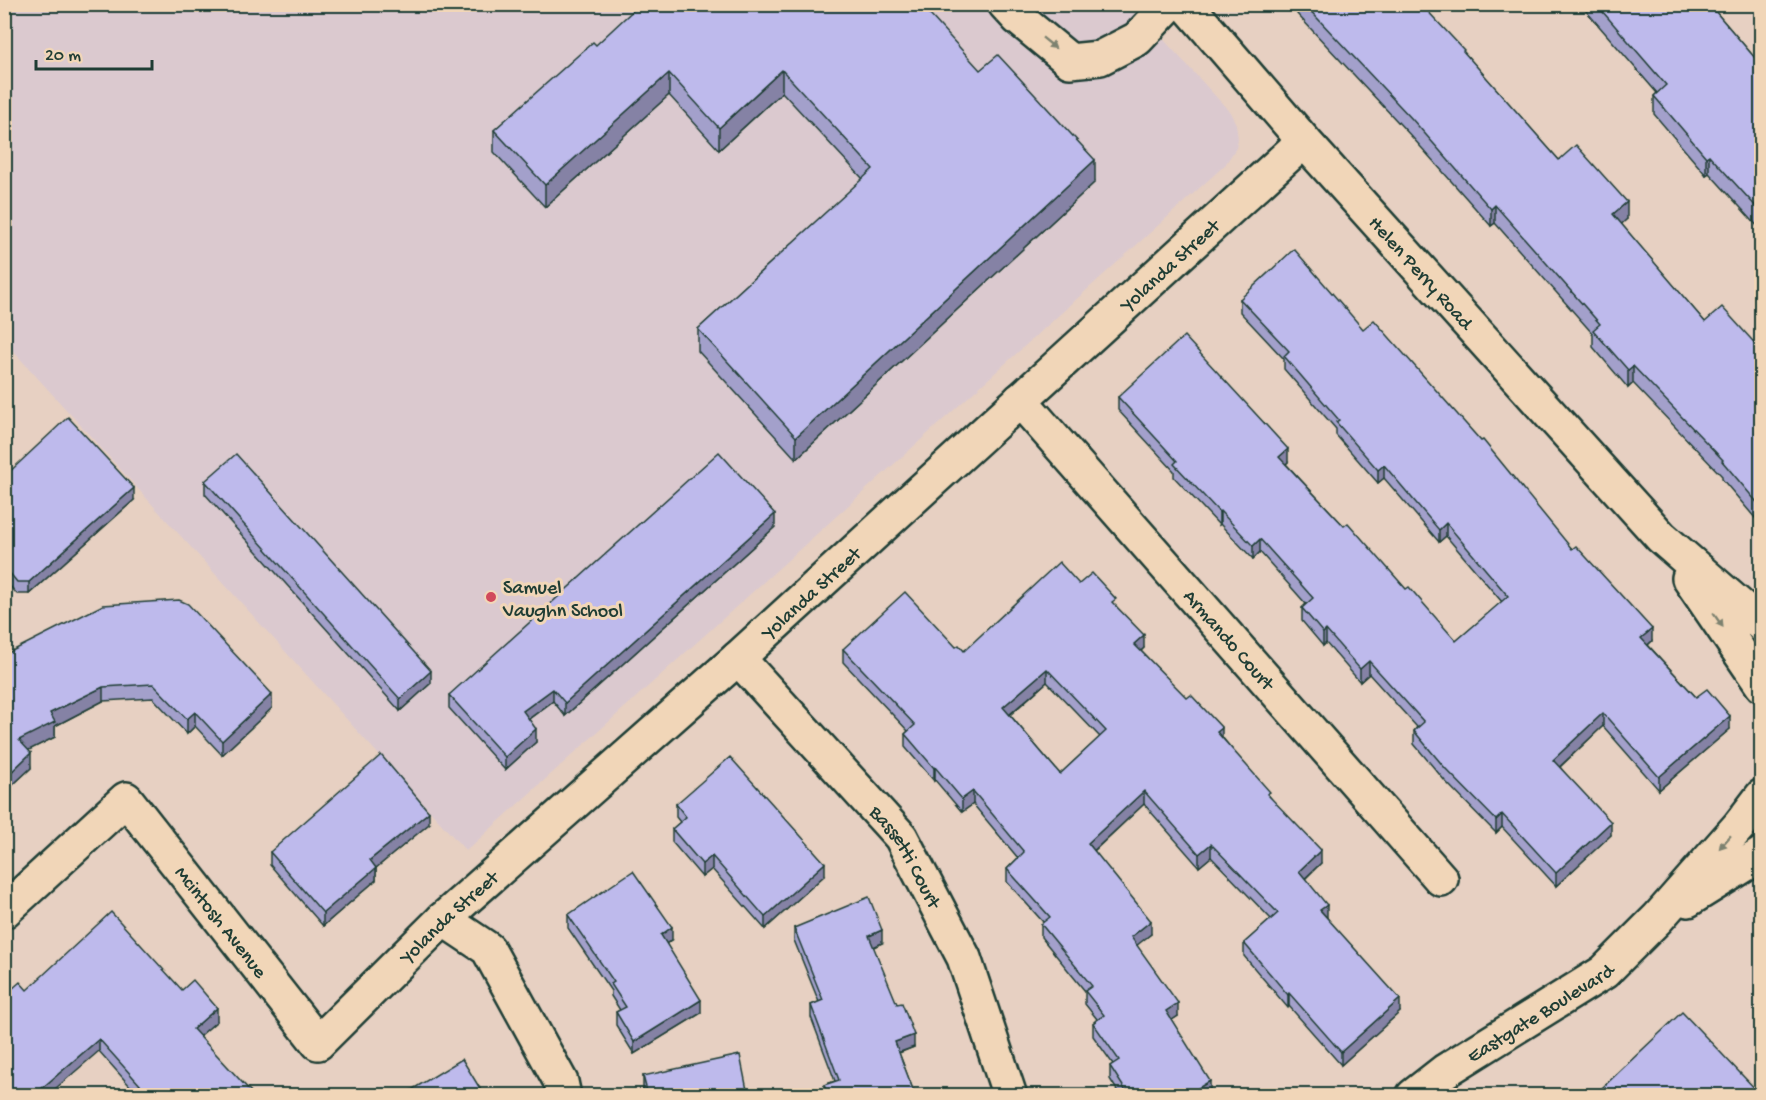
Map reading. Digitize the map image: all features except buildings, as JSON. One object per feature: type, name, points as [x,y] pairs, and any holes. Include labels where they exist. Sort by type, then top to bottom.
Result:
[{"type":"street","points":[[1005,4],[1018,18],[1070,61],[1100,58],[1137,39],[1170,4]]},
{"type":"street","name":"Helen Perry Road","points":[[1186,4],[1304,141],[1661,537],[1761,625]]},
{"type":"street","name":"Yolanda Street","points":[[318,1043],[444,919],[738,658],[1304,141]]},
{"type":"street","name":"Armando Court","points":[[1020,400],[1441,879]]},
{"type":"street","name":"Helen Perry Road","points":[[1661,537],[1761,684]]},
{"type":"street","name":"Bassetti Court","points":[[738,658],[901,837],[964,958],[1010,1095]]},
{"type":"street","name":"Eastgate Boulevard","points":[[1413,1095],[1445,1071],[1604,972],[1658,918],[1739,826],[1761,796]]},
{"type":"street","name":"Mcintosh Avenue","points":[[4,911],[126,799],[318,1043]]},
{"type":"street","name":"Eastgate Boulevard","points":[[1658,918],[1761,854]]},
{"type":"street","points":[[444,919],[488,949],[561,1082],[564,1095]]},
{"type":"shaded area","name":"Samuel Vaughn School","points":[[5,5],[1132,5],[1230,112],[1236,124],[1238,139],[1236,148],[1225,165],[466,851],[5,342]]},
{"type":"place","name":"Samuel Vaughn School","points":[[491,597]]}]
